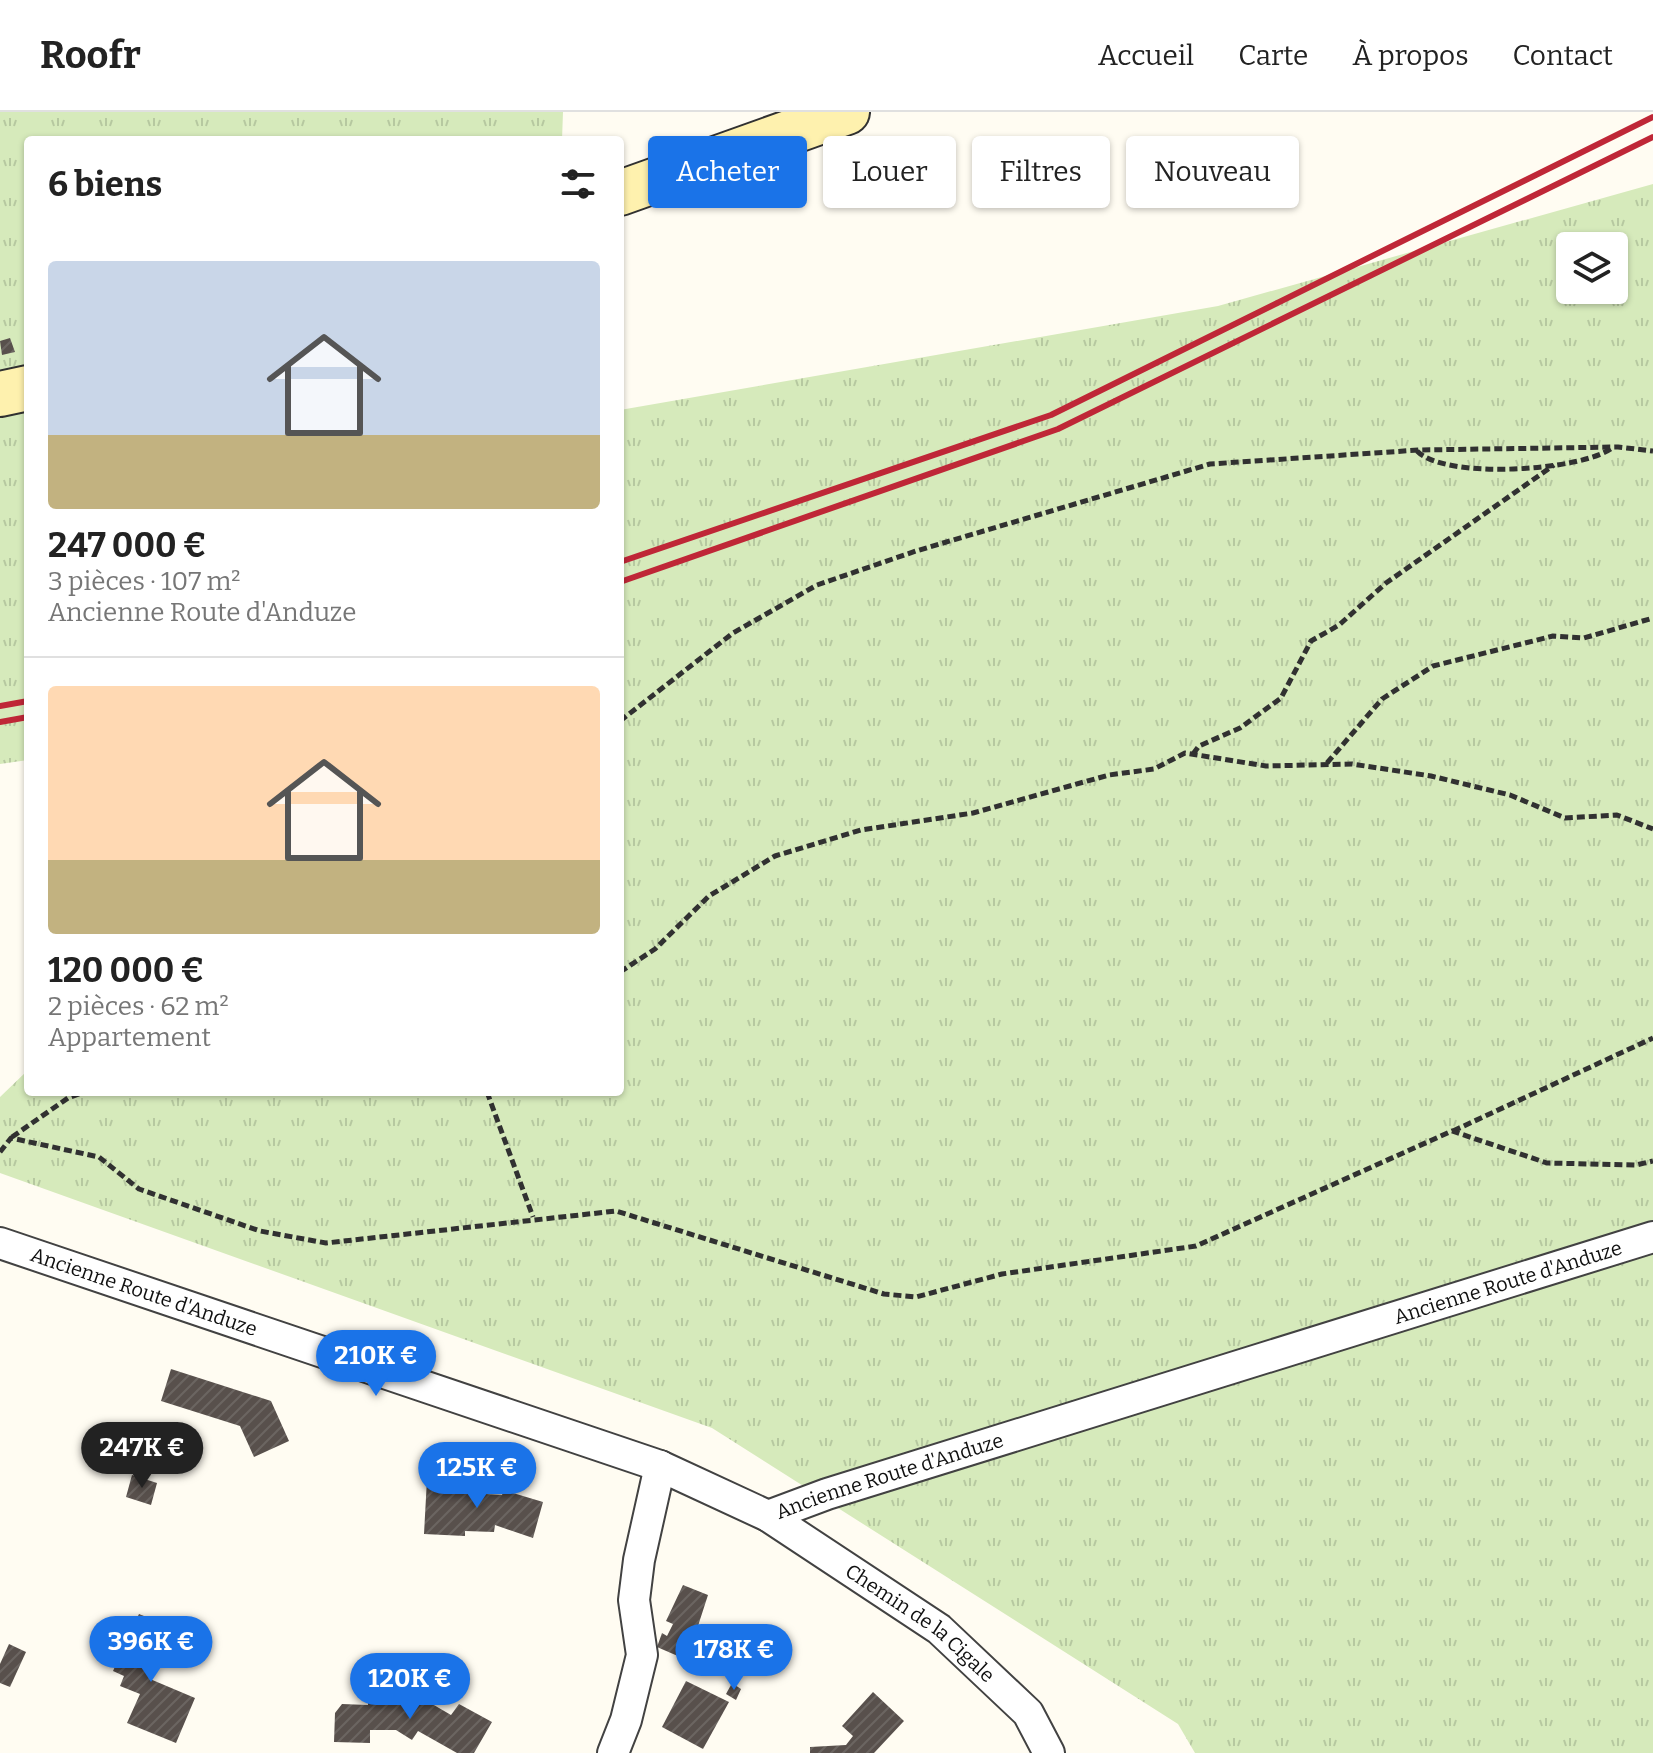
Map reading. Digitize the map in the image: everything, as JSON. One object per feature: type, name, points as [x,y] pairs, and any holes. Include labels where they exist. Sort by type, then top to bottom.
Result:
[{"type":"main road","points":[[624,192],[847,112]]},
{"type":"main road","points":[[0,394],[24,389]]},
{"type":"street","name":"Ancienne Route d'Anduze","points":[[0,1243],[660,1466],[768,1516],[842,1489],[1653,1237]]},
{"type":"street","points":[[613,1753],[626,1720],[642,1655],[634,1600],[639,1560],[660,1466]]},
{"type":"street","name":"Chemin de la Cigale","points":[[768,1516],[939,1629],[1028,1713],[1049,1753]]},
{"type":"path","points":[[1416,451],[1442,463],[1469,467],[1554,465],[1605,453],[1613,447]]},
{"type":"path","points":[[624,718],[733,633],[817,585],[1210,464],[1416,451],[1613,447],[1653,451]]},
{"type":"path","points":[[1193,754],[1199,746],[1240,728],[1281,698],[1311,641],[1339,625],[1386,583],[1554,465]]},
{"type":"path","points":[[1326,764],[1382,699],[1433,666],[1553,636],[1584,638],[1653,618]]},
{"type":"path","points":[[624,969],[655,949],[709,896],[775,856],[861,830],[973,813],[1109,775],[1154,769],[1185,753],[1266,766],[1352,764],[1431,776],[1510,795],[1565,818],[1617,815],[1653,829]]},
{"type":"path","points":[[11,1138],[99,1157],[139,1189],[260,1231],[326,1243],[533,1217],[616,1211],[884,1294],[916,1297],[1002,1274],[1196,1246],[1653,1038]]},
{"type":"path","points":[[0,1152],[11,1138],[73,1096]]},
{"type":"path","points":[[488,1096],[533,1217]]},
{"type":"path","points":[[1452,1131],[1547,1163],[1636,1165],[1653,1161]]},
{"type":"green space","points":[[0,112],[563,112],[562,136],[24,136],[24,761],[0,764]]},
{"type":"green space","points":[[1653,184],[1653,1753],[1195,1753],[1178,1724],[712,1428],[0,1173],[0,1097],[24,1074],[24,1096],[624,1096],[624,409],[1218,306]]},
{"type":"building","points":[[10,338],[15,352],[2,355],[0,341]]},
{"type":"building","points":[[171,1369],[271,1401],[289,1441],[254,1457],[240,1426],[161,1401]]},
{"type":"building","points":[[105,1441],[128,1450],[122,1470],[97,1462]]},
{"type":"building","points":[[132,1475],[157,1483],[151,1505],[126,1497]]},
{"type":"building","points":[[427,1479],[473,1481],[473,1488],[485,1487],[485,1494],[502,1495],[503,1490],[543,1502],[533,1538],[495,1525],[494,1532],[465,1531],[465,1536],[424,1534]]},
{"type":"building","points":[[683,1585],[708,1595],[687,1660],[657,1647],[662,1633],[667,1636],[673,1624],[666,1621]]},
{"type":"building","points":[[139,1614],[166,1625],[147,1666],[154,1670],[150,1679],[195,1698],[176,1743],[127,1723],[140,1694],[120,1686],[124,1676],[113,1671]]},
{"type":"building","points":[[9,1644],[26,1652],[10,1687],[0,1683],[0,1664]]},
{"type":"building","points":[[686,1681],[729,1702],[703,1749],[662,1727]]},
{"type":"building","points":[[732,1683],[741,1689],[736,1700],[726,1694]]},
{"type":"building","points":[[368,1692],[415,1694],[451,1715],[459,1704],[492,1722],[474,1753],[457,1753],[418,1731],[412,1740],[396,1730],[370,1730],[370,1743],[334,1742],[335,1713],[342,1704],[368,1705]]},
{"type":"building","points":[[873,1692],[904,1721],[874,1753],[810,1753],[810,1747],[846,1745],[853,1736],[842,1726]]},
{"type":"railway","points":[[624,561],[1051,415],[1653,117]]},
{"type":"railway","points":[[624,581],[1058,429],[1653,137]]},
{"type":"railway","points":[[0,706],[24,702]]},
{"type":"railway","points":[[0,722],[24,718]]}]
